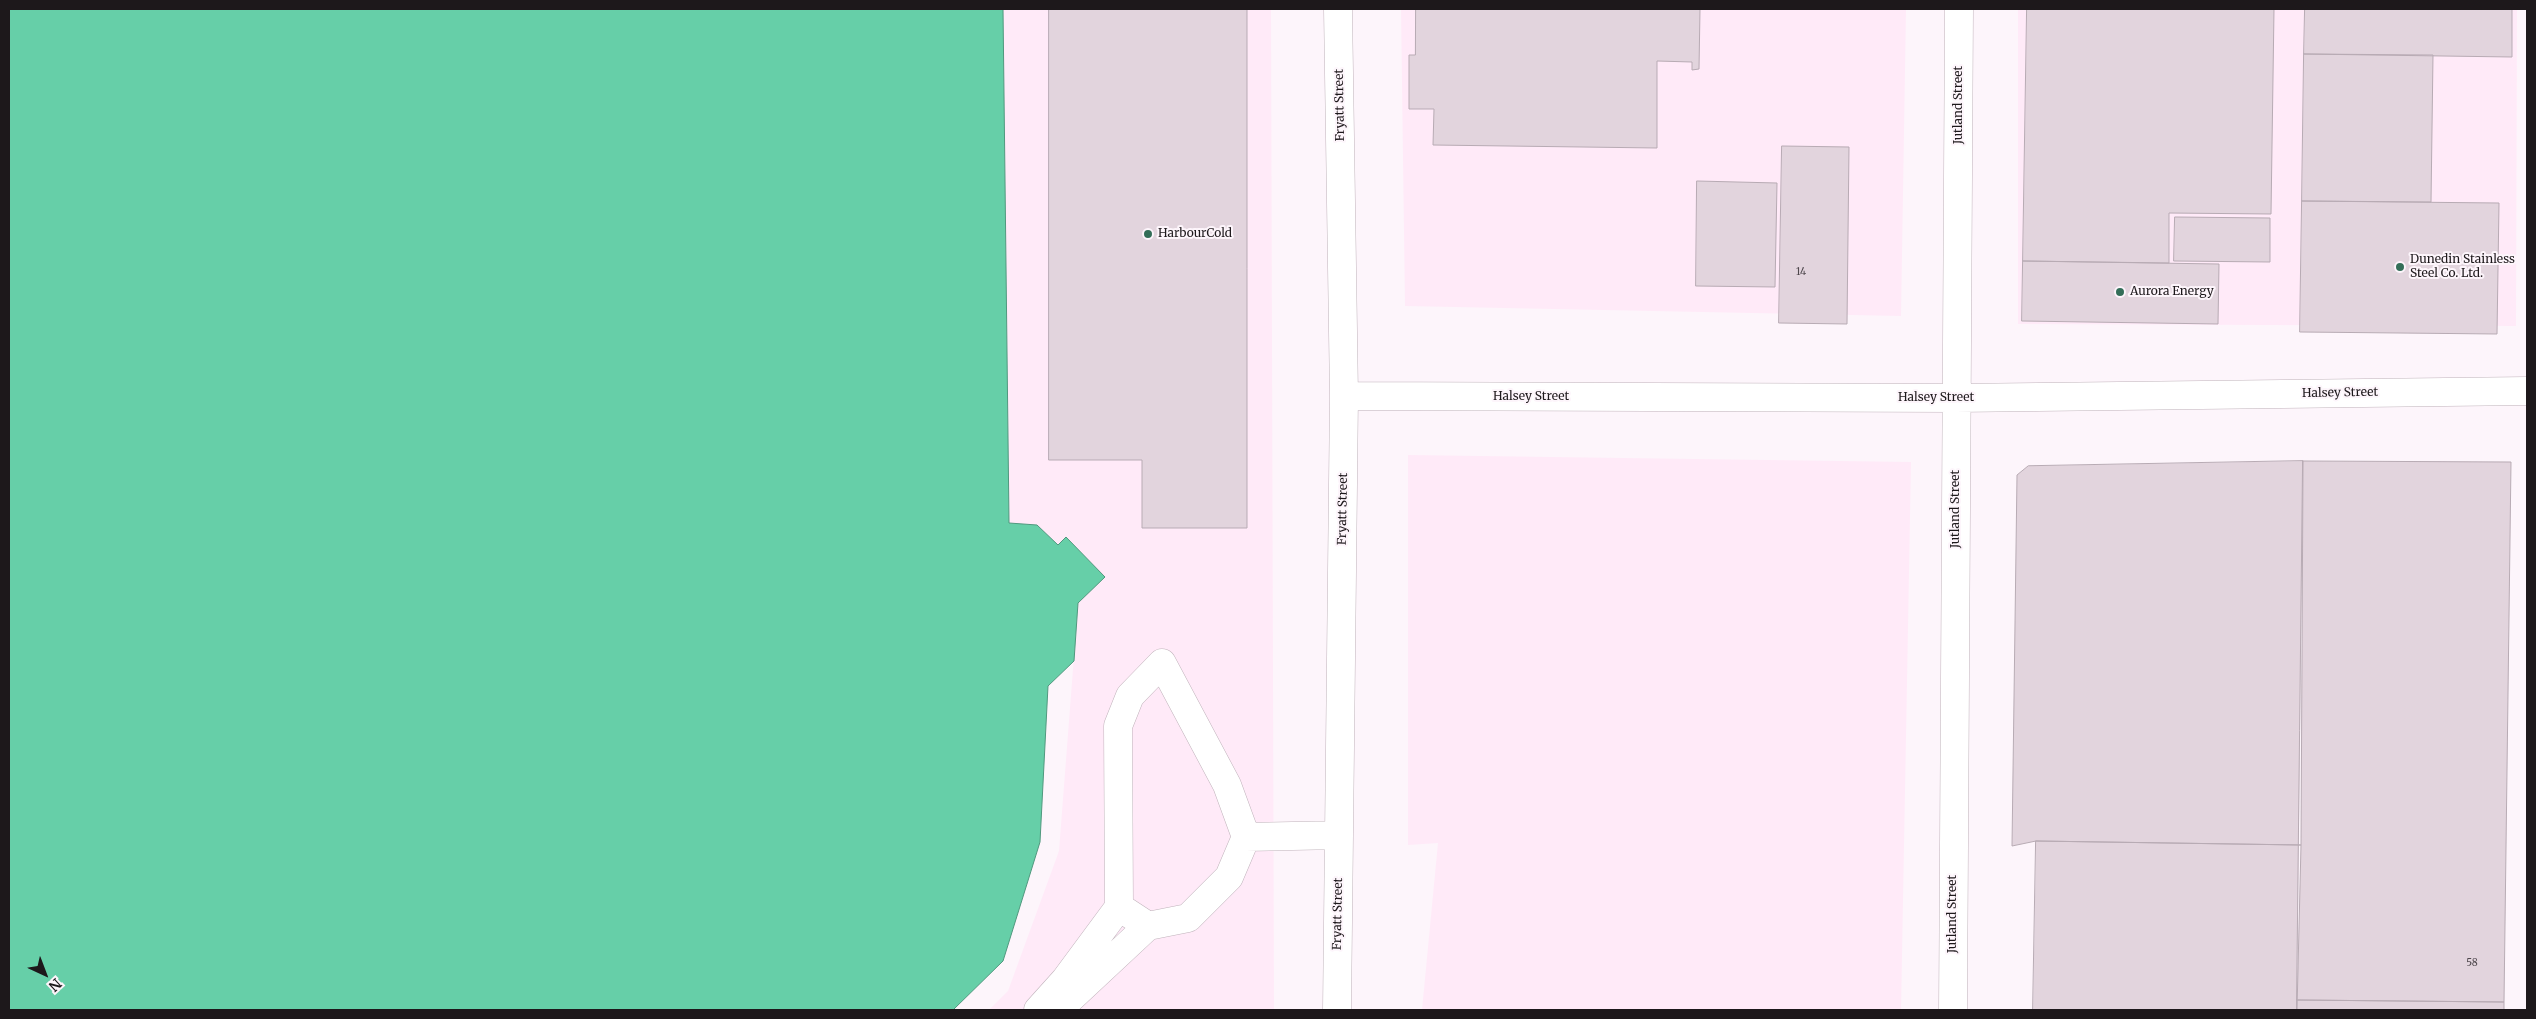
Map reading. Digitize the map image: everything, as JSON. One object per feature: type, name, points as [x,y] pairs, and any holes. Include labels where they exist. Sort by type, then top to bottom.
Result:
[{"type":"street","name":"Fryatt Street","points":[[1337,1010],[1344,396],[1338,9]]},
{"type":"street","name":"Jutland Street","points":[[1952,1010],[1959,9]]},
{"type":"street","name":"Halsey Street","points":[[1344,396],[1956,398],[2527,391]]},
{"type":"street","points":[[1038,1010],[1065,980],[1119,907],[1118,726],[1130,696],[1162,663],[1227,785],[1246,837],[1229,877],[1188,918],[1148,926],[1058,1010]]},
{"type":"street","points":[[1246,837],[1339,835]]},
{"type":"street","points":[[1119,907],[1148,926]]},
{"type":"shaded area","points":[[9,9],[1003,9],[1009,523],[1037,525],[1058,545],[1066,537],[1105,577],[1078,603],[1074,661],[1048,686],[1040,842],[1003,961],[953,1010],[9,1010]]},
{"type":"shaded area","points":[[1003,9],[1271,9],[1274,1010],[989,1010],[1008,991],[1059,851],[1078,604],[586,1010],[1037,525],[1009,523]]},
{"type":"shaded area","points":[[1401,9],[1906,9],[1901,316],[1405,306]]},
{"type":"shaded area","points":[[2018,9],[2517,9],[2516,326],[2018,324]]},
{"type":"shaded area","points":[[1408,455],[1911,462],[1901,1010],[1422,1010],[1438,843],[1408,845]]},
{"type":"building","name":"HarbourCold","points":[[1049,9],[1247,9],[1247,528],[1142,528],[1142,460],[1049,460]]},
{"type":"building","points":[[1416,9],[1700,9],[1699,69],[1692,70],[1692,62],[1657,61],[1657,148],[1433,145],[1434,109],[1409,109],[1409,55],[1415,55]]},
{"type":"building","points":[[2027,9],[2274,9],[2271,214],[2169,213],[2169,263],[2023,261]]},
{"type":"building","points":[[2305,9],[2512,9],[2512,57],[2304,54]]},
{"type":"building","points":[[2304,54],[2433,55],[2431,202],[2302,201]]},
{"type":"building","points":[[1782,146],[1849,147],[1847,324],[1779,323]]},
{"type":"building","points":[[1697,181],[1777,183],[1775,287],[1696,286]]},
{"type":"building","name":"Dunedin Stainless Steel Co. Ltd.","points":[[2302,201],[2499,203],[2497,334],[2300,332]]},
{"type":"building","points":[[2175,217],[2270,218],[2270,262],[2174,261]]},
{"type":"building","name":"Aurora Energy","points":[[2023,261],[2219,264],[2218,324],[2022,321]]},
{"type":"building","points":[[2303,461],[2511,462],[2504,1002],[2297,1000]]},
{"type":"building","points":[[2303,461],[2301,845],[2036,841],[2012,846],[2017,475],[2028,466]]},
{"type":"building","points":[[2036,841],[2301,845],[2297,1010],[2033,1010]]},
{"type":"building","points":[[2297,1000],[2504,1002],[2504,1010],[2297,1010]]},
{"type":"place","name":"HarbourCold","points":[[1148,234]]},
{"type":"place","name":"Dunedin Stainless Steel Co. Ltd.","points":[[2400,267]]},
{"type":"place","name":"Aurora Energy","points":[[2120,292]]}]
